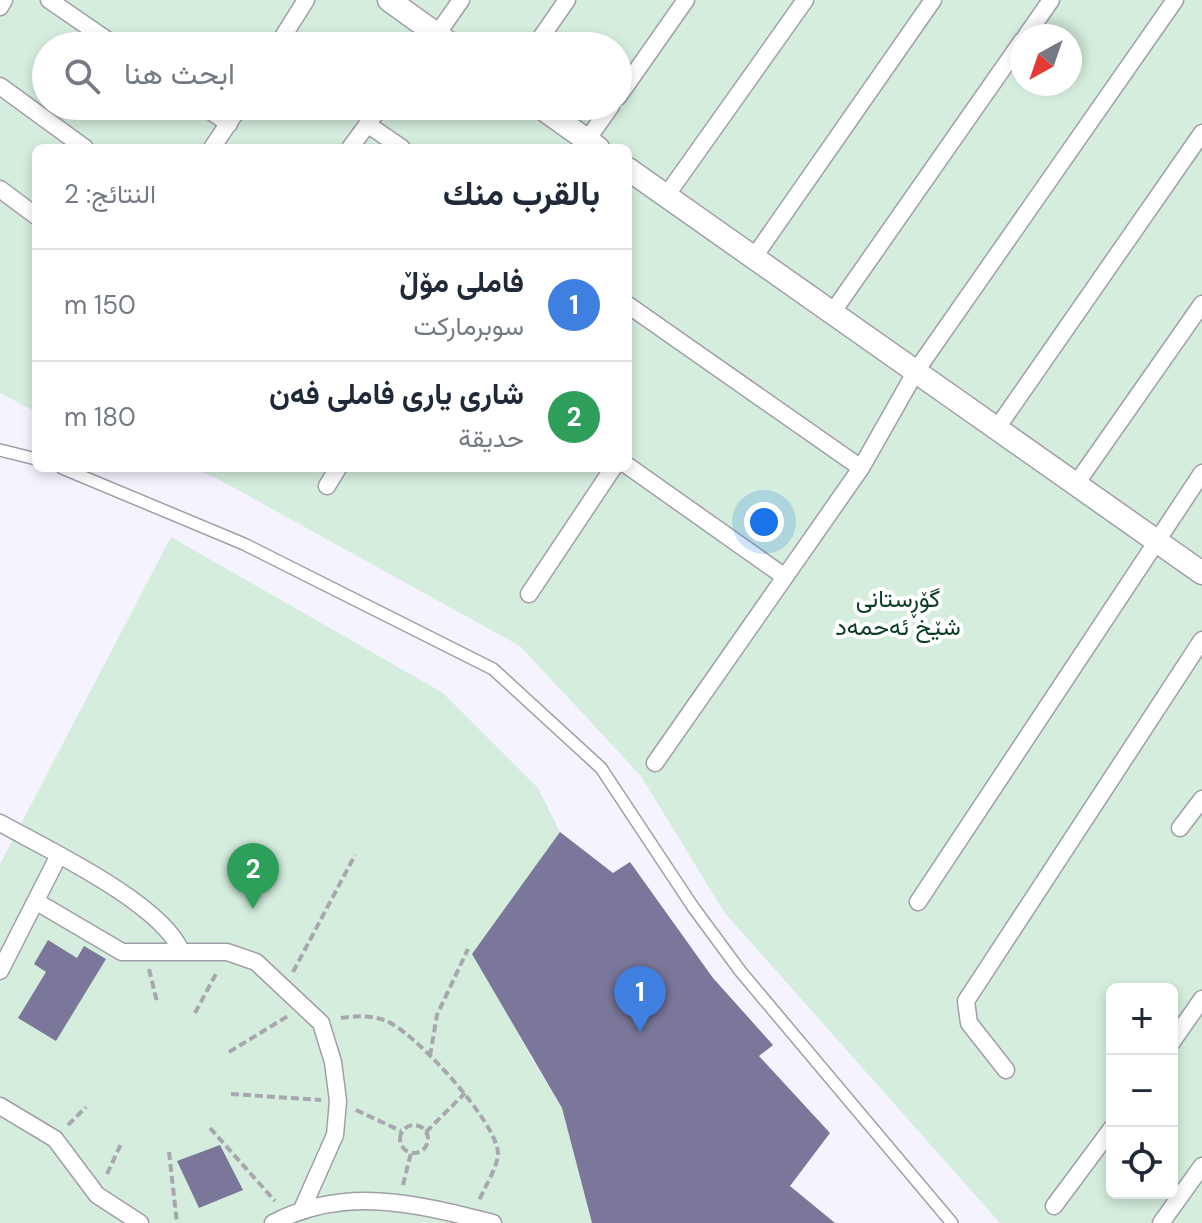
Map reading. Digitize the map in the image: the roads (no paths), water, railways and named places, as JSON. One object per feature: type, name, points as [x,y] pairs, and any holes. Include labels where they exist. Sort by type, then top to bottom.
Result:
[{"type":"street","points":[[0,7],[4,0]]},
{"type":"street","points":[[49,0],[96,32]]},
{"type":"street","points":[[286,32],[306,0]]},
{"type":"street","points":[[389,0],[428,32]]},
{"type":"street","points":[[445,32],[461,0]]},
{"type":"street","points":[[545,32],[567,0]]},
{"type":"street","points":[[632,77],[686,0]]},
{"type":"street","points":[[666,196],[805,0]]},
{"type":"street","points":[[754,257],[933,0]]},
{"type":"street","points":[[1034,24],[1051,0]]},
{"type":"street","points":[[655,763],[861,468],[916,371],[1175,0]]},
{"type":"street","points":[[832,313],[1010,58]]},
{"type":"street","points":[[0,86],[32,109]]},
{"type":"street","points":[[47,120],[80,144]]},
{"type":"street","points":[[223,120],[229,124]]},
{"type":"street","points":[[215,144],[231,120]]},
{"type":"street","points":[[353,144],[370,120]]},
{"type":"street","points":[[559,120],[593,144],[604,120]]},
{"type":"street","points":[[367,124],[396,144]]},
{"type":"street","points":[[997,428],[1202,133]]},
{"type":"street","points":[[632,172],[1202,573]]},
{"type":"street","points":[[0,189],[32,213]]},
{"type":"street","points":[[1076,484],[1202,304]]},
{"type":"street","points":[[632,308],[861,468]]},
{"type":"street","points":[[632,469],[785,577]]},
{"type":"street","points":[[327,486],[336,472]]},
{"type":"street","points":[[529,594],[610,472]]},
{"type":"street","points":[[918,902],[1202,473]]},
{"type":"street","points":[[1006,1070],[969,1023],[966,1001],[1202,640]]},
{"type":"street","points":[[1180,828],[1202,799]]},
{"type":"street","points":[[0,823],[104,882],[157,919],[175,937],[181,951]]},
{"type":"street","points":[[0,971],[58,857]]},
{"type":"street","points":[[37,902],[122,952],[227,952],[256,962],[321,1023],[333,1062],[338,1101],[335,1135],[326,1161],[288,1215]]},
{"type":"street","points":[[1178,1033],[1202,999]]},
{"type":"street","points":[[0,1106],[55,1139],[97,1195],[140,1223]]},
{"type":"street","points":[[1054,1206],[1106,1136]]},
{"type":"street","points":[[1161,1223],[1202,1166]]},
{"type":"street","points":[[288,1215],[376,1199],[493,1223]]},
{"type":"lane","points":[[0,450],[32,458]]},
{"type":"lane","points":[[72,472],[244,544],[493,669],[601,768],[693,907],[741,972],[952,1223]]},
{"type":"place","name":"شاری یاری فاملی فەن","points":[[253,909]]},
{"type":"place","name":"فاملی مۆڵ","points":[[640,1032]]},
{"type":"park label","name":"گۆڕستانی شێخ ئەحمەد","points":[[898,613]]}]
